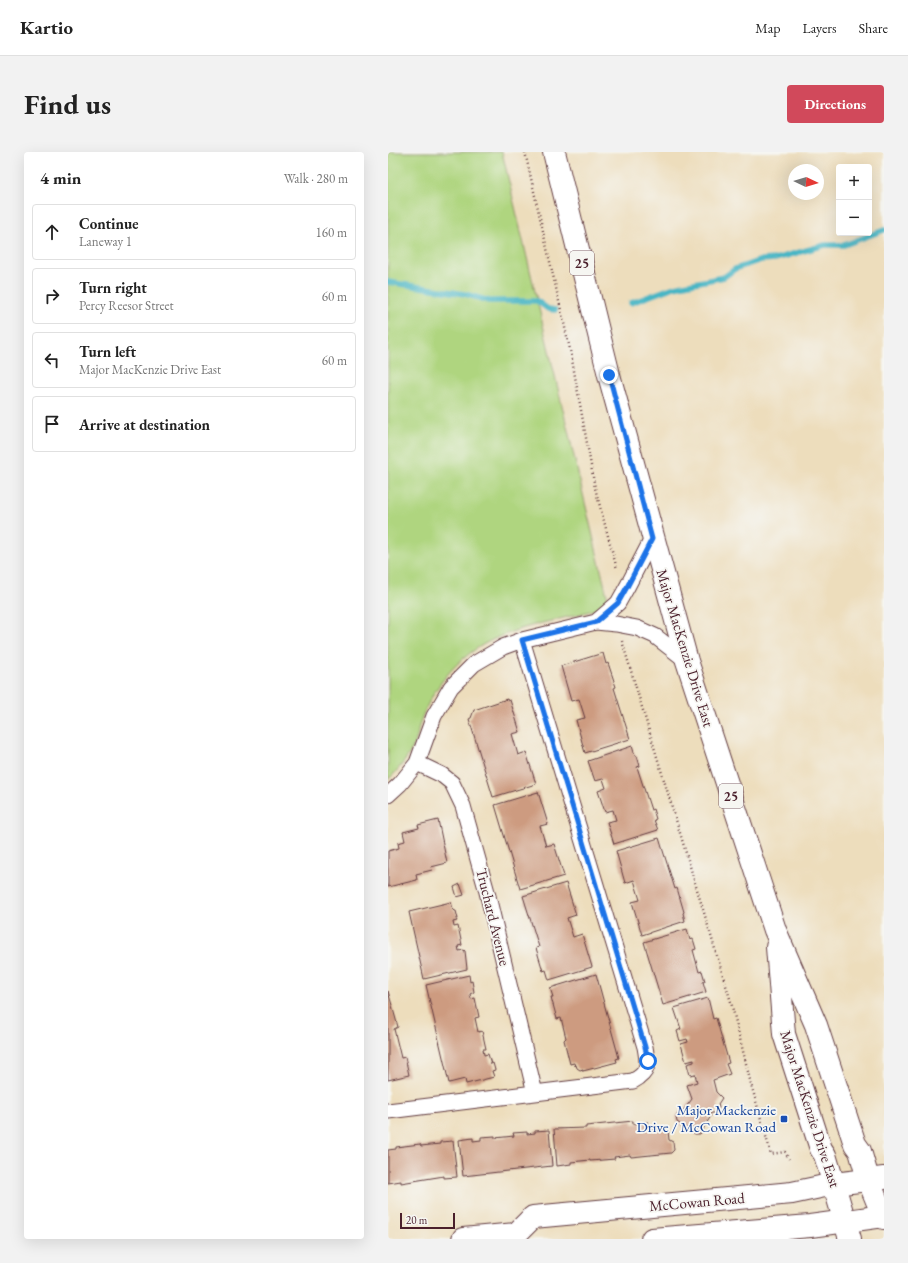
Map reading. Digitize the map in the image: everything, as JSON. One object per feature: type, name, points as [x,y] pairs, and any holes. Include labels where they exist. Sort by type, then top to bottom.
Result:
[{"type":"main road","name":"Major MacKenzie Drive East","points":[[554,152],[609,375],[686,661],[775,930],[816,1025],[852,1137],[876,1178],[884,1217]]},
{"type":"main road","name":"Major MacKenzie Drive East","points":[[775,930],[784,1034],[834,1184],[847,1230]]},
{"type":"main road","name":"McCowan Road","points":[[463,1239],[519,1237],[533,1217],[792,1194],[834,1184],[876,1178]]},
{"type":"main road","points":[[652,1239],[810,1226],[847,1230],[884,1217]]},
{"type":"street","points":[[596,622],[618,603],[652,539]]},
{"type":"street","points":[[388,794],[400,784],[417,763],[434,716],[451,687],[474,664],[503,647],[522,640],[596,622],[637,628],[654,636],[686,661]]},
{"type":"street","points":[[388,1111],[633,1081],[642,1077],[646,1070],[648,1061],[645,1047],[522,640]]},
{"type":"street","name":"Truchard Avenue","points":[[417,763],[442,775],[452,783],[462,806],[488,892],[535,1093]]},
{"type":"path","points":[[525,152],[570,354],[595,488],[617,569],[616,577]]},
{"type":"path","points":[[621,641],[730,1002],[750,1084],[771,1154],[785,1152],[789,1159]]},
{"type":"green space","points":[[388,152],[502,152],[609,604],[585,613],[523,628],[491,640],[477,648],[463,659],[450,671],[435,691],[419,725],[416,740],[411,751],[400,767],[388,780]]},
{"type":"building","points":[[603,653],[616,687],[614,688],[630,739],[585,753],[576,720],[585,718],[579,699],[571,701],[561,666]]},
{"type":"building","points":[[507,699],[508,701],[510,700],[520,732],[512,734],[518,755],[526,752],[536,784],[493,797],[469,719],[471,718],[474,710]]},
{"type":"building","points":[[632,746],[635,756],[637,756],[640,766],[637,767],[651,810],[653,809],[656,819],[654,820],[658,830],[614,844],[607,822],[616,820],[613,810],[605,812],[598,791],[606,788],[603,779],[595,781],[588,761]]},
{"type":"building","points":[[538,792],[548,824],[540,826],[546,846],[554,844],[564,876],[520,889],[495,805]]},
{"type":"building","points":[[438,820],[447,863],[431,867],[432,870],[416,874],[417,880],[388,887],[388,851],[399,848],[398,843],[405,841],[403,832],[419,828],[418,825]]},
{"type":"building","points":[[659,838],[675,889],[677,888],[685,921],[642,935],[632,902],[640,900],[634,880],[625,883],[616,851]]},
{"type":"building","points":[[566,883],[576,915],[567,918],[573,937],[582,934],[592,967],[549,980],[546,970],[543,971],[536,948],[539,947],[523,896]]},
{"type":"building","points":[[460,884],[464,895],[457,897],[454,887]]},
{"type":"building","points":[[451,902],[458,919],[456,919],[457,921],[453,922],[454,927],[458,926],[462,945],[458,946],[459,951],[465,951],[467,969],[424,979],[409,912]]},
{"type":"building","points":[[687,929],[690,940],[693,939],[696,949],[693,950],[699,972],[702,971],[706,992],[663,1005],[644,942]]},
{"type":"building","points":[[596,974],[619,1058],[616,1059],[617,1062],[583,1071],[583,1069],[580,1070],[577,1068],[574,1063],[570,1064],[564,1040],[566,1038],[561,1018],[557,1019],[550,988]]},
{"type":"building","points":[[469,975],[474,992],[470,994],[471,999],[475,998],[479,1017],[475,1018],[478,1032],[482,1031],[486,1049],[483,1049],[484,1055],[488,1054],[491,1064],[493,1063],[495,1070],[492,1071],[494,1077],[466,1084],[465,1079],[449,1083],[426,985]]},
{"type":"building","points":[[388,991],[398,1027],[394,1029],[401,1058],[405,1057],[409,1075],[388,1080]]},
{"type":"building","points":[[708,998],[713,1019],[716,1018],[729,1063],[726,1064],[730,1074],[713,1080],[716,1092],[722,1098],[718,1104],[719,1108],[715,1113],[711,1113],[711,1116],[706,1124],[704,1123],[704,1128],[700,1134],[695,1134],[677,1122],[676,1117],[680,1111],[683,1111],[692,1099],[687,1085],[697,1082],[695,1074],[690,1075],[687,1064],[694,1062],[694,1060],[686,1062],[681,1044],[688,1042],[687,1039],[680,1041],[677,1031],[681,1029],[674,1008]]},
{"type":"building","points":[[633,1121],[633,1124],[648,1122],[649,1130],[666,1129],[666,1131],[668,1131],[669,1140],[673,1142],[674,1150],[671,1153],[631,1157],[630,1155],[614,1157],[615,1159],[571,1162],[571,1164],[557,1166],[554,1129],[586,1128],[586,1126]]},
{"type":"building","points":[[549,1130],[552,1166],[463,1176],[459,1140],[473,1138],[473,1141],[481,1140],[481,1137],[495,1136],[495,1138],[514,1136],[513,1133],[527,1132],[527,1134],[535,1133],[535,1131]]},
{"type":"building","points":[[453,1141],[457,1177],[444,1178],[444,1176],[401,1183],[401,1181],[388,1183],[388,1150],[396,1149],[396,1147],[420,1144],[421,1146],[440,1144],[440,1142]]},
{"type":"waterway","points":[[631,303],[674,287],[724,277],[735,269],[761,260],[775,259],[825,245],[844,245],[884,230]]},
{"type":"waterway","points":[[388,282],[465,294],[489,301],[537,301],[548,309],[555,310]]},
{"type":"place","name":"Major Mackenzie Drive / McCowan Road","points":[[784,1119]]},
{"type":"route","points":[[609,375],[652,539],[618,603],[596,622],[522,640],[648,1061]]}]
